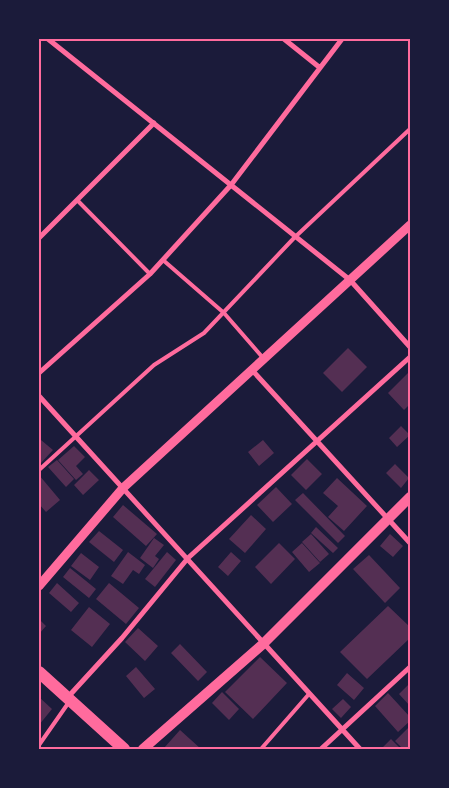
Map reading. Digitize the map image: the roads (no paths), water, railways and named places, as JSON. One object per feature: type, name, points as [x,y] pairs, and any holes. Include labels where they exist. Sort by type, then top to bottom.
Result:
[{"type":"main road","points":[[143,749],[264,644],[410,497]]},
{"type":"main road","points":[[39,672],[124,749]]},
{"type":"street","points":[[48,39],[231,185],[294,238],[350,280],[410,346]]},
{"type":"street","points":[[284,39],[319,67]]},
{"type":"street","points":[[39,373],[150,274],[163,260],[231,185],[342,39]]},
{"type":"street","points":[[39,238],[154,123]]},
{"type":"street","points":[[39,586],[123,488],[410,225]]},
{"type":"street","points":[[69,699],[188,558],[410,357]]},
{"type":"street","points":[[252,370],[410,543]]},
{"type":"street","points":[[39,396],[360,749]]},
{"type":"street","points":[[322,749],[341,729],[410,667]]},
{"type":"lane","points":[[39,470],[154,365],[204,333],[294,238],[410,130]]},
{"type":"lane","points":[[78,201],[150,274]]},
{"type":"lane","points":[[163,260],[224,313],[264,359]]},
{"type":"lane","points":[[261,749],[309,694]]},
{"type":"lane","points":[[39,744],[69,699]]}]
